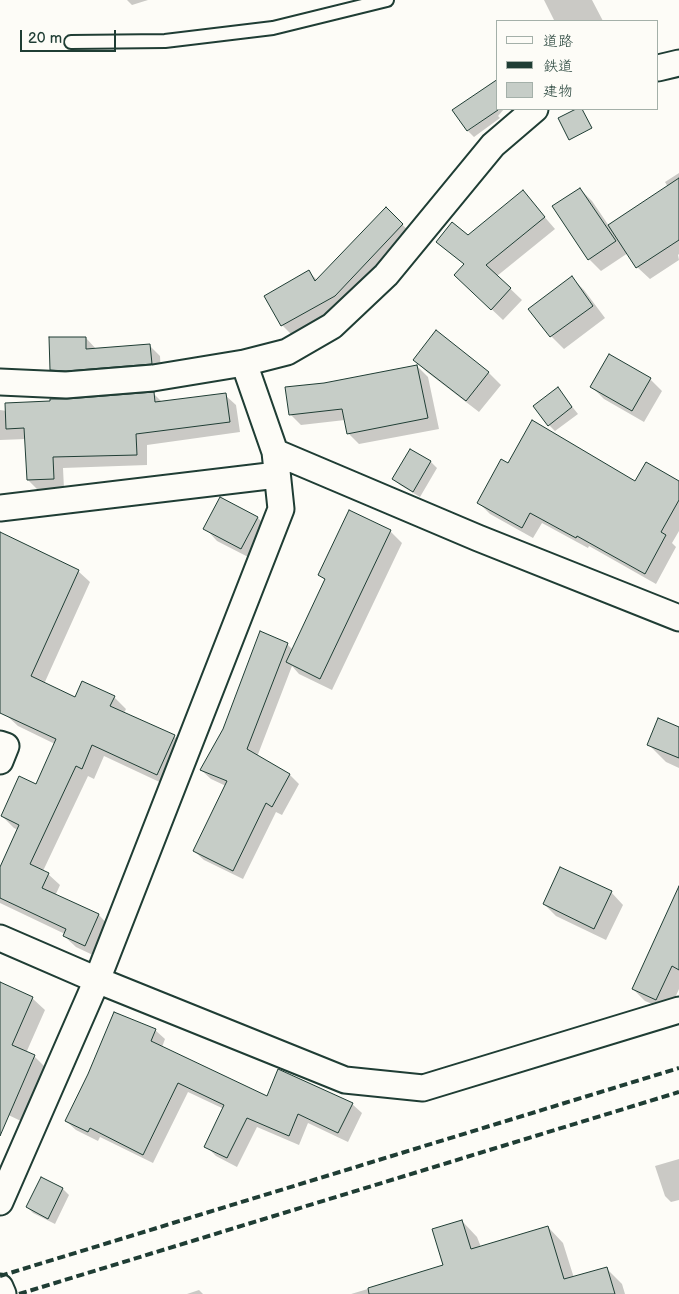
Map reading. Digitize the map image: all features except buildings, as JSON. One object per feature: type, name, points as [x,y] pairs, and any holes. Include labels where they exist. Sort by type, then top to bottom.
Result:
[{"type":"street","points":[[659,68],[679,63]]},
{"type":"street","points":[[0,382],[66,385],[153,378],[244,363],[287,352],[332,326],[386,275],[494,145],[534,110]]},
{"type":"street","points":[[0,1202],[97,980],[281,509],[276,463],[244,363]]},
{"type":"street","points":[[0,508],[276,463],[478,538],[679,618]]},
{"type":"street","points":[[0,744],[6,746],[0,761]]},
{"type":"street","points":[[0,938],[97,980],[345,1080],[423,1088],[679,1010]]},
{"type":"street","points":[[0,1287],[3,1294]]},
{"type":"lane","points":[[71,42],[165,41],[274,28],[387,0]]},
{"type":"railway","points":[[0,1276],[679,1068]]},
{"type":"railway","points":[[19,1294],[679,1092]]}]
